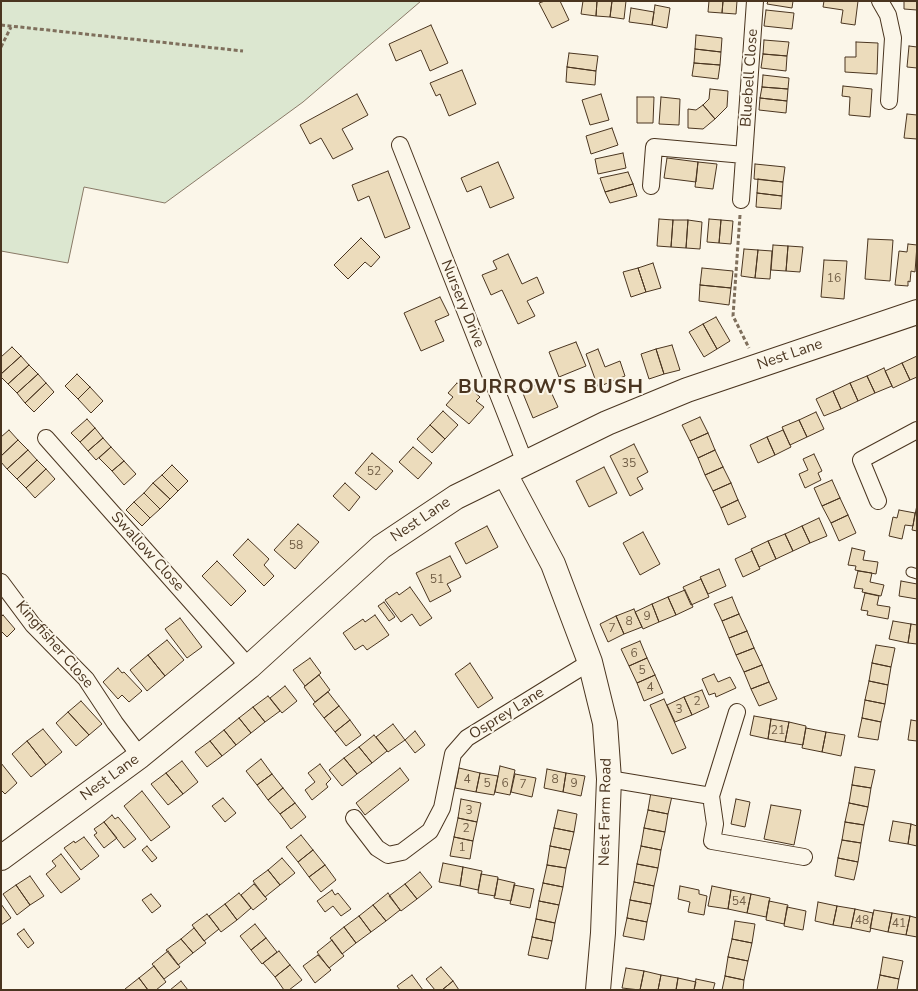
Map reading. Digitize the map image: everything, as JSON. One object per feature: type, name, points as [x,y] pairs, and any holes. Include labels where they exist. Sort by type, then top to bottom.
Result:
[{"type":"street","name":"Bluebell Close","points":[[741,200],[755,1]]},
{"type":"street","points":[[880,1],[888,15],[893,38],[889,101]]},
{"type":"street","name":"Nursery Drive","points":[[400,145],[515,468]]},
{"type":"street","points":[[651,186],[654,147],[744,155]]},
{"type":"street","name":"Nest Lane","points":[[1,858],[140,756],[249,666],[381,547],[456,497],[607,423],[687,390],[917,312]]},
{"type":"street","points":[[878,501],[861,460],[917,430]]},
{"type":"street","name":"Swallow Close","points":[[46,438],[249,666]]},
{"type":"street","name":"Nest Farm Road","points":[[515,468],[590,662],[605,722],[609,779],[603,933],[598,990]]},
{"type":"street","name":"Kingfisher Close","points":[[1,582],[33,625],[86,679],[115,723],[140,756]]},
{"type":"street","name":"Osprey Lane","points":[[354,818],[377,848],[388,855],[402,852],[430,831],[442,808],[454,754],[467,738],[590,662]]},
{"type":"street","points":[[737,712],[711,796],[715,824],[712,841],[804,857]]},
{"type":"street","points":[[609,779],[711,796]]},
{"type":"path","points":[[1,25],[243,51]]},
{"type":"path","points":[[1,48],[11,27]]},
{"type":"path","points":[[741,200],[733,316],[758,366]]},
{"type":"green space","points":[[1,1],[421,1],[303,102],[165,203],[84,187],[68,263],[1,251]]},
{"type":"building","points":[[560,1],[569,20],[552,28],[539,3]]},
{"type":"building","points":[[583,1],[597,1],[596,16],[581,14]]},
{"type":"building","points":[[597,1],[612,1],[610,17],[596,16]]},
{"type":"building","points":[[612,1],[626,1],[624,19],[610,17]]},
{"type":"building","points":[[709,1],[723,1],[722,13],[708,12]]},
{"type":"building","points":[[723,1],[737,1],[736,14],[722,13]]},
{"type":"building","points":[[768,1],[793,1],[792,8],[767,4]]},
{"type":"building","points":[[824,1],[858,1],[855,25],[841,23],[843,10],[823,7]]},
{"type":"building","points":[[904,1],[917,1],[917,10],[904,9]]},
{"type":"building","points":[[655,5],[670,8],[667,28],[652,25]]},
{"type":"building","points":[[631,8],[654,12],[652,25],[629,22]]},
{"type":"building","points":[[766,10],[794,13],[792,29],[764,26]]},
{"type":"building","points":[[431,25],[448,63],[430,71],[421,50],[396,61],[389,44]]},
{"type":"building","points":[[696,35],[722,38],[721,52],[695,49]]},
{"type":"building","points":[[764,40],[789,42],[787,56],[763,54]]},
{"type":"building","points":[[856,42],[878,43],[877,74],[845,72],[845,57],[856,57]]},
{"type":"building","points":[[909,46],[917,47],[917,68],[907,67]]},
{"type":"building","points":[[695,49],[721,52],[720,65],[694,63]]},
{"type":"building","points":[[569,53],[598,56],[596,71],[567,67]]},
{"type":"building","points":[[763,54],[787,56],[786,71],[761,68]]},
{"type":"building","points":[[694,63],[720,65],[718,79],[692,76]]},
{"type":"building","points":[[567,67],[596,71],[595,85],[566,82]]},
{"type":"building","points":[[462,70],[476,104],[449,116],[440,94],[436,96],[430,83]]},
{"type":"building","points":[[763,75],[789,78],[788,89],[762,87]]},
{"type":"building","points":[[843,86],[872,89],[870,117],[849,115],[850,97],[842,96]]},
{"type":"building","points":[[762,87],[788,89],[787,101],[760,98]]},
{"type":"building","points":[[710,89],[728,91],[727,107],[715,119],[703,105],[709,99]]},
{"type":"building","points":[[357,94],[368,115],[342,129],[353,149],[333,159],[321,138],[310,144],[300,125]]},
{"type":"building","points":[[601,94],[609,120],[590,125],[582,100]]},
{"type":"building","points":[[637,97],[654,97],[653,123],[637,123]]},
{"type":"building","points":[[661,97],[680,99],[679,125],[659,124]]},
{"type":"building","points":[[760,98],[787,101],[786,113],[759,110]]},
{"type":"building","points":[[703,105],[715,119],[703,129],[688,128],[688,109],[696,110]]},
{"type":"building","points":[[907,114],[917,115],[917,139],[904,138]]},
{"type":"building","points":[[612,128],[618,145],[591,154],[586,136]]},
{"type":"building","points":[[623,153],[626,168],[598,174],[595,159]]},
{"type":"building","points":[[667,158],[698,162],[696,182],[664,178]]},
{"type":"building","points":[[498,162],[514,198],[490,208],[481,186],[467,192],[461,178]]},
{"type":"building","points":[[698,162],[717,164],[713,189],[695,187]]},
{"type":"building","points":[[755,164],[785,167],[783,182],[754,179]]},
{"type":"building","points":[[388,171],[410,228],[385,238],[369,196],[358,201],[352,185]]},
{"type":"building","points":[[628,172],[633,184],[605,192],[600,178]]},
{"type":"building","points":[[758,179],[783,182],[782,196],[757,193]]},
{"type":"building","points":[[633,184],[637,196],[610,203],[605,192]]},
{"type":"building","points":[[757,193],[782,196],[781,209],[756,207]]},
{"type":"building","points":[[659,219],[673,220],[671,247],[657,246]]},
{"type":"building","points":[[709,219],[721,220],[719,243],[707,242]]},
{"type":"building","points":[[673,220],[688,220],[686,248],[671,247]]},
{"type":"building","points":[[688,220],[702,222],[700,249],[686,248]]},
{"type":"building","points":[[721,220],[733,221],[731,244],[719,243]]},
{"type":"building","points":[[361,238],[380,257],[371,267],[365,262],[348,279],[334,265]]},
{"type":"building","points":[[868,239],[893,240],[890,281],[865,279]]},
{"type":"building","points":[[908,244],[917,245],[915,272],[911,271],[908,286],[895,285],[899,251],[907,252]]},
{"type":"building","points":[[773,245],[788,246],[786,271],[771,270]]},
{"type":"building","points":[[788,246],[803,247],[800,272],[786,271]]},
{"type":"building","points":[[744,249],[758,250],[755,278],[741,276]]},
{"type":"building","points":[[758,250],[772,251],[770,279],[755,278]]},
{"type":"building","points":[[508,254],[522,284],[537,277],[544,293],[527,301],[535,316],[518,324],[502,290],[491,295],[482,275],[497,269],[493,261]]},
{"type":"building","points":[[824,260],[847,261],[844,299],[821,297]]},
{"type":"building","points":[[653,263],[661,288],[646,292],[638,268]]},
{"type":"building","points":[[638,268],[646,292],[631,297],[623,272]]},
{"type":"building","points":[[702,268],[733,271],[731,288],[700,285]]},
{"type":"building","points":[[700,285],[731,288],[729,305],[699,301]]},
{"type":"building","points":[[440,297],[449,315],[435,321],[444,341],[421,351],[404,313]]},
{"type":"building","points":[[716,317],[730,341],[717,349],[703,324]]},
{"type":"building","points":[[703,324],[717,349],[704,357],[689,332]]},
{"type":"building","points":[[576,342],[586,366],[559,377],[549,352]]},
{"type":"building","points":[[672,345],[680,370],[664,374],[656,349]]},
{"type":"building","points":[[12,347],[21,356],[1,374],[1,357]]},
{"type":"building","points":[[598,349],[605,367],[620,361],[625,376],[598,387],[586,354]]},
{"type":"building","points":[[656,349],[664,374],[649,379],[641,354]]},
{"type":"building","points":[[21,356],[29,365],[8,384],[1,377],[1,374]]},
{"type":"building","points":[[917,356],[917,377],[910,380],[902,363]]},
{"type":"building","points":[[902,363],[910,380],[893,388],[885,371]]},
{"type":"building","points":[[29,365],[38,374],[17,393],[8,384]]},
{"type":"building","points":[[884,368],[892,386],[875,393],[867,376]]},
{"type":"building","points":[[38,374],[46,383],[25,403],[17,393]]},
{"type":"building","points":[[77,374],[90,387],[78,399],[65,386]]},
{"type":"building","points":[[867,376],[875,393],[858,401],[850,383]]},
{"type":"building","points":[[546,381],[558,407],[533,418],[522,391]]},
{"type":"building","points":[[46,383],[54,392],[34,412],[25,403]]},
{"type":"building","points":[[457,383],[462,388],[465,384],[480,397],[476,401],[484,407],[469,424],[446,405],[453,397],[448,393]]},
{"type":"building","points":[[850,383],[858,401],[841,409],[833,391]]},
{"type":"building","points":[[90,387],[103,401],[91,413],[78,399]]},
{"type":"building","points":[[833,391],[841,409],[824,416],[816,399]]},
{"type":"building","points":[[443,411],[458,425],[445,439],[430,425]]},
{"type":"building","points":[[816,412],[824,429],[807,437],[799,420]]},
{"type":"building","points":[[700,417],[708,433],[690,441],[682,425]]},
{"type":"building","points":[[87,419],[95,428],[80,442],[71,433]]},
{"type":"building","points":[[799,420],[807,437],[790,445],[782,427]]},
{"type":"building","points":[[430,425],[445,439],[432,453],[417,439]]},
{"type":"building","points":[[95,428],[103,438],[88,451],[80,442]]},
{"type":"building","points":[[9,430],[18,440],[1,456],[1,437]]},
{"type":"building","points":[[783,430],[791,447],[775,455],[767,437]]},
{"type":"building","points":[[708,433],[715,450],[698,458],[690,441]]},
{"type":"building","points":[[767,437],[775,455],[758,463],[750,445]]},
{"type":"building","points":[[103,438],[111,447],[96,460],[88,451]]},
{"type":"building","points":[[18,440],[28,450],[7,469],[1,462],[1,456]]},
{"type":"building","points":[[634,444],[648,472],[637,478],[643,489],[630,496],[610,456]]},
{"type":"building","points":[[111,447],[124,461],[112,471],[99,458]]},
{"type":"building","points":[[413,447],[432,463],[418,479],[399,462]]},
{"type":"building","points":[[28,450],[37,460],[17,479],[7,469]]},
{"type":"building","points":[[715,450],[723,467],[705,475],[698,458]]},
{"type":"building","points":[[372,453],[393,471],[376,490],[355,473]]},
{"type":"building","points":[[814,454],[822,471],[818,473],[821,480],[805,488],[799,474],[808,470],[803,459]]},
{"type":"building","points":[[37,460],[46,469],[26,488],[17,479]]},
{"type":"building","points":[[124,461],[136,474],[124,485],[112,471]]},
{"type":"building","points":[[172,465],[188,481],[178,491],[162,475]]},
{"type":"building","points":[[604,467],[617,493],[589,507],[576,481]]},
{"type":"building","points":[[723,467],[731,483],[713,491],[705,475]]},
{"type":"building","points":[[46,469],[55,479],[35,498],[26,488]]},
{"type":"building","points":[[162,475],[178,491],[170,499],[153,483]]},
{"type":"building","points":[[832,480],[840,498],[822,506],[814,488]]},
{"type":"building","points":[[153,483],[170,499],[160,509],[144,493]]},
{"type":"building","points":[[345,483],[360,497],[349,511],[333,496]]},
{"type":"building","points":[[731,483],[738,500],[721,508],[713,491]]},
{"type":"building","points":[[144,493],[160,509],[150,518],[134,502]]},
{"type":"building","points":[[840,498],[848,515],[831,523],[822,506]]},
{"type":"building","points":[[738,500],[746,517],[728,525],[721,508]]},
{"type":"building","points":[[134,502],[150,518],[142,526],[126,510]]},
{"type":"building","points":[[917,505],[917,531],[912,530]]},
{"type":"building","points":[[899,510],[915,513],[913,526],[905,525],[902,539],[889,536],[893,517],[897,518]]},
{"type":"building","points":[[848,515],[856,533],[839,541],[831,523]]},
{"type":"building","points":[[819,518],[827,536],[810,543],[802,526]]},
{"type":"building","points":[[298,524],[319,542],[295,569],[274,550]]},
{"type":"building","points":[[487,526],[498,547],[466,564],[455,543]]},
{"type":"building","points":[[802,526],[810,543],[793,551],[785,534]]},
{"type":"building","points":[[643,532],[660,564],[640,575],[623,543]]},
{"type":"building","points":[[785,534],[793,551],[776,559],[768,541]]},
{"type":"building","points":[[248,539],[269,559],[264,565],[274,576],[264,586],[233,555]]},
{"type":"building","points":[[768,541],[776,559],[759,567],[751,549]]},
{"type":"building","points":[[852,548],[865,551],[863,560],[878,562],[876,574],[855,570],[856,566],[848,565]]},
{"type":"building","points":[[752,551],[760,569],[743,577],[735,559]]},
{"type":"building","points":[[450,556],[461,577],[447,584],[451,591],[430,602],[416,573]]},
{"type":"building","points":[[217,561],[246,591],[231,606],[202,576]]},
{"type":"building","points":[[719,569],[726,586],[708,594],[700,577]]},
{"type":"building","points":[[858,571],[872,573],[870,582],[884,585],[881,596],[862,592],[863,589],[854,588]]},
{"type":"building","points":[[701,579],[709,597],[691,605],[683,587]]},
{"type":"building","points":[[901,581],[917,584],[917,599],[899,596]]},
{"type":"building","points":[[410,587],[432,618],[420,626],[412,614],[401,622],[385,600],[397,592],[399,595]]},
{"type":"building","points":[[685,590],[693,607],[676,615],[668,597]]},
{"type":"building","points":[[865,593],[879,596],[877,605],[890,607],[888,619],[867,615],[868,611],[861,610]]},
{"type":"building","points":[[668,597],[676,615],[659,622],[652,604]]},
{"type":"building","points":[[732,597],[739,614],[722,621],[714,604]]},
{"type":"building","points":[[384,602],[395,617],[389,621],[378,606]]},
{"type":"building","points":[[652,604],[659,622],[643,629],[635,612]]},
{"type":"building","points":[[634,609],[642,627],[624,634],[616,616]]},
{"type":"building","points":[[739,614],[747,631],[729,638],[722,621]]},
{"type":"building","points":[[3,615],[15,629],[7,637],[1,631],[1,617]]},
{"type":"building","points":[[375,615],[389,635],[367,650],[363,645],[355,650],[343,633],[363,619],[365,622]]},
{"type":"building","points":[[616,616],[624,634],[608,642],[600,624]]},
{"type":"building","points":[[180,618],[202,647],[187,658],[165,629]]},
{"type":"building","points":[[893,621],[911,624],[908,643],[889,639]]},
{"type":"building","points":[[911,624],[917,625],[917,644],[908,643]]},
{"type":"building","points":[[747,631],[754,648],[736,655],[729,638]]},
{"type":"building","points":[[167,640],[184,660],[165,676],[148,655]]},
{"type":"building","points":[[640,641],[647,658],[629,666],[621,649]]},
{"type":"building","points":[[876,645],[895,648],[891,667],[872,663]]},
{"type":"building","points":[[754,648],[762,665],[744,672],[736,655]]},
{"type":"building","points":[[148,655],[165,676],[147,691],[130,670]]},
{"type":"building","points":[[310,658],[321,673],[305,686],[293,670]]},
{"type":"building","points":[[647,658],[655,675],[637,683],[629,666]]},
{"type":"building","points":[[470,663],[493,698],[478,708],[455,674]]},
{"type":"building","points":[[872,663],[891,667],[888,685],[869,681]]},
{"type":"building","points":[[762,665],[769,682],[751,689],[744,672]]},
{"type":"building","points":[[118,668],[142,691],[129,702],[122,695],[118,699],[103,682]]},
{"type":"building","points":[[714,674],[718,682],[730,677],[736,688],[716,697],[715,693],[709,695],[702,679]]},
{"type":"building","points":[[319,675],[330,690],[315,702],[304,687]]},
{"type":"building","points":[[655,675],[663,693],[644,701],[637,683]]},
{"type":"building","points":[[869,681],[888,685],[885,704],[865,700]]},
{"type":"building","points":[[769,682],[777,699],[759,706],[751,689]]},
{"type":"building","points":[[285,686],[297,701],[282,713],[270,698]]},
{"type":"building","points":[[702,690],[709,707],[692,715],[684,697]]},
{"type":"building","points":[[328,692],[339,706],[324,718],[313,704]]},
{"type":"building","points":[[268,696],[280,711],[265,722],[253,707]]},
{"type":"building","points":[[684,697],[692,715],[675,722],[667,705]]},
{"type":"building","points":[[664,699],[686,748],[672,754],[650,705]]},
{"type":"building","points":[[865,700],[885,704],[881,722],[862,718]]},
{"type":"building","points":[[81,701],[102,724],[89,735],[68,712]]},
{"type":"building","points":[[339,706],[350,720],[335,732],[324,718]]},
{"type":"building","points":[[253,707],[265,722],[251,733],[239,718]]},
{"type":"building","points":[[68,712],[89,735],[76,746],[56,723]]},
{"type":"building","points":[[754,716],[771,719],[768,739],[750,735]]},
{"type":"building","points":[[239,718],[251,733],[236,745],[224,730]]},
{"type":"building","points":[[862,718],[881,722],[878,740],[858,737]]},
{"type":"building","points":[[771,719],[789,722],[785,742],[768,739]]},
{"type":"building","points":[[350,720],[361,735],[346,746],[335,732]]},
{"type":"building","points":[[911,720],[917,721],[917,741],[908,740]]},
{"type":"building","points":[[789,722],[806,726],[803,745],[785,742]]},
{"type":"building","points":[[393,724],[405,740],[388,752],[376,737]]},
{"type":"building","points":[[806,728],[826,732],[822,752],[802,748]]},
{"type":"building","points":[[43,729],[62,752],[46,765],[27,741]]},
{"type":"building","points":[[224,730],[236,745],[222,756],[210,741]]},
{"type":"building","points":[[415,731],[425,745],[415,753],[405,740]]},
{"type":"building","points":[[826,732],[845,735],[841,756],[822,752]]},
{"type":"building","points":[[374,735],[387,751],[372,763],[359,747]]},
{"type":"building","points":[[27,741],[46,765],[31,777],[12,754]]},
{"type":"building","points":[[210,741],[222,756],[207,767],[195,752]]},
{"type":"building","points":[[359,747],[372,763],[357,774],[344,758]]},
{"type":"building","points":[[344,758],[357,774],[342,786],[329,770]]},
{"type":"building","points":[[261,759],[272,774],[257,785],[246,771]]},
{"type":"building","points":[[182,761],[198,782],[183,794],[166,773]]},
{"type":"building","points":[[1,763],[17,783],[5,794],[1,790]]},
{"type":"building","points":[[320,764],[331,779],[326,784],[328,787],[312,800],[305,790],[315,782],[308,773]]},
{"type":"building","points":[[500,766],[515,770],[510,795],[495,792]]},
{"type":"building","points":[[855,767],[875,770],[871,788],[852,785]]},
{"type":"building","points":[[400,768],[409,780],[365,815],[356,803]]},
{"type":"building","points":[[459,768],[480,773],[476,792],[455,788]]},
{"type":"building","points":[[547,769],[566,773],[563,792],[544,788]]},
{"type":"building","points":[[166,773],[183,794],[168,805],[151,784]]},
{"type":"building","points":[[480,773],[498,776],[494,795],[476,792]]},
{"type":"building","points":[[566,773],[585,776],[581,796],[563,792]]},
{"type":"building","points":[[272,774],[283,788],[268,800],[257,785]]},
{"type":"building","points":[[515,774],[536,778],[532,797],[511,792]]},
{"type":"building","points":[[852,785],[871,788],[868,807],[849,803]]},
{"type":"building","points":[[283,788],[295,803],[280,814],[268,800]]},
{"type":"building","points":[[142,791],[170,827],[151,841],[124,806]]},
{"type":"building","points":[[651,792],[672,796],[668,814],[648,810]]},
{"type":"building","points":[[223,798],[236,813],[225,822],[212,806]]},
{"type":"building","points":[[461,799],[481,803],[477,822],[458,818]]},
{"type":"building","points":[[736,799],[750,802],[745,827],[731,824]]},
{"type":"building","points":[[295,803],[306,817],[291,829],[280,814]]},
{"type":"building","points":[[849,803],[868,807],[864,825],[845,822]]},
{"type":"building","points":[[771,805],[801,810],[794,845],[764,839]]},
{"type":"building","points":[[558,810],[577,814],[574,832],[554,828]]},
{"type":"building","points":[[648,810],[668,814],[665,832],[644,828]]},
{"type":"building","points":[[112,815],[115,819],[118,817],[136,839],[124,848],[104,822]]},
{"type":"building","points":[[458,818],[477,822],[473,841],[454,837]]},
{"type":"building","points":[[893,821],[911,824],[908,844],[889,841]]},
{"type":"building","points":[[104,822],[117,838],[104,848],[94,835],[97,833],[94,829]]},
{"type":"building","points":[[845,822],[864,825],[861,843],[842,840]]},
{"type":"building","points":[[911,824],[917,826],[917,846],[908,844]]},
{"type":"building","points":[[554,828],[574,832],[570,850],[550,846]]},
{"type":"building","points":[[644,828],[665,832],[661,850],[641,846]]},
{"type":"building","points":[[301,835],[313,850],[298,862],[286,847]]},
{"type":"building","points":[[84,837],[99,856],[81,870],[64,848]]},
{"type":"building","points":[[454,837],[473,841],[470,859],[450,856]]},
{"type":"building","points":[[842,840],[861,843],[858,862],[838,858]]},
{"type":"building","points":[[147,846],[157,858],[152,862],[142,850]]},
{"type":"building","points":[[550,846],[570,850],[566,868],[547,865]]},
{"type":"building","points":[[641,846],[661,850],[658,868],[637,864]]},
{"type":"building","points":[[313,850],[325,865],[309,877],[298,862]]},
{"type":"building","points":[[61,854],[80,879],[61,893],[46,874],[56,866],[52,861]]},
{"type":"building","points":[[282,858],[295,873],[280,885],[268,870]]},
{"type":"building","points":[[838,858],[858,862],[854,880],[835,876]]},
{"type":"building","points":[[443,863],[463,867],[460,886],[439,882]]},
{"type":"building","points":[[637,864],[658,868],[654,886],[634,882]]},
{"type":"building","points":[[325,865],[336,880],[321,892],[309,877]]},
{"type":"building","points":[[547,865],[566,868],[563,887],[543,883]]},
{"type":"building","points":[[463,867],[482,871],[478,890],[460,886]]},
{"type":"building","points":[[268,870],[280,885],[265,897],[253,881]]},
{"type":"building","points":[[420,872],[432,887],[417,899],[405,884]]},
{"type":"building","points":[[481,874],[498,877],[495,896],[478,893]]},
{"type":"building","points":[[30,876],[44,896],[30,905],[16,885]]},
{"type":"building","points":[[498,879],[515,883],[511,901],[494,898]]},
{"type":"building","points":[[634,882],[654,886],[651,904],[630,900]]},
{"type":"building","points":[[543,883],[563,887],[559,905],[539,901]]},
{"type":"building","points":[[254,884],[267,899],[253,910],[241,895]]},
{"type":"building","points":[[405,884],[417,899],[401,911],[389,896]]},
{"type":"building","points":[[16,885],[30,905],[17,915],[3,894]]},
{"type":"building","points":[[514,885],[534,889],[530,908],[510,904]]},
{"type":"building","points":[[680,886],[699,890],[699,894],[707,896],[704,915],[688,912],[690,902],[678,899]]},
{"type":"building","points":[[712,886],[731,890],[728,909],[708,906]]},
{"type":"building","points":[[332,890],[335,895],[338,893],[351,909],[341,916],[333,906],[325,912],[317,901]]},
{"type":"building","points":[[731,890],[751,894],[747,913],[728,909]]},
{"type":"building","points":[[239,893],[251,908],[237,920],[225,904]]},
{"type":"building","points":[[388,893],[400,910],[386,921],[373,905]]},
{"type":"building","points":[[151,894],[161,906],[152,913],[142,900]]},
{"type":"building","points":[[751,894],[770,898],[766,917],[747,913]]},
{"type":"building","points":[[630,900],[651,904],[647,922],[627,918]]},
{"type":"building","points":[[539,901],[559,905],[555,923],[536,919]]},
{"type":"building","points":[[769,901],[788,905],[784,924],[766,920]]},
{"type":"building","points":[[818,902],[837,906],[833,925],[815,921]]},
{"type":"building","points":[[1,904],[11,918],[1,925]]},
{"type":"building","points":[[225,904],[237,920],[221,932],[209,916]]},
{"type":"building","points":[[373,905],[386,921],[371,932],[359,916]]},
{"type":"building","points":[[837,906],[855,909],[851,928],[833,925]]},
{"type":"building","points":[[787,907],[806,911],[803,930],[784,926]]},
{"type":"building","points":[[855,909],[873,913],[870,932],[851,928]]},
{"type":"building","points":[[874,910],[892,913],[888,932],[870,928]]},
{"type":"building","points":[[892,913],[910,916],[906,935],[888,932]]},
{"type":"building","points":[[207,914],[219,929],[204,941],[192,925]]},
{"type":"building","points":[[359,916],[371,932],[356,943],[344,927]]},
{"type":"building","points":[[910,916],[917,918],[917,937],[906,935]]},
{"type":"building","points":[[627,918],[647,922],[644,940],[623,936]]},
{"type":"building","points":[[536,919],[555,923],[552,941],[532,937]]},
{"type":"building","points":[[735,921],[755,924],[752,943],[732,939]]},
{"type":"building","points":[[255,924],[266,938],[251,950],[240,936]]},
{"type":"building","points":[[344,927],[356,943],[342,954],[330,938]]},
{"type":"building","points":[[194,928],[206,943],[193,953],[181,939]]},
{"type":"building","points":[[24,929],[34,943],[28,948],[17,934]]},
{"type":"building","points":[[532,937],[552,941],[548,959],[528,955]]},
{"type":"building","points":[[266,938],[277,952],[262,964],[251,950]]},
{"type":"building","points":[[181,939],[193,953],[178,965],[166,950]]},
{"type":"building","points":[[732,939],[752,943],[748,961],[728,957]]},
{"type":"building","points":[[332,940],[344,956],[329,968],[317,952]]},
{"type":"building","points":[[168,951],[180,967],[164,979],[152,964]]},
{"type":"building","points":[[279,951],[290,965],[275,977],[263,963]]},
{"type":"building","points":[[318,955],[331,970],[315,983],[303,966]]},
{"type":"building","points":[[728,957],[748,961],[744,980],[725,976]]},
{"type":"building","points":[[883,957],[903,961],[899,979],[880,975]]},
{"type":"building","points":[[290,965],[302,980],[289,990],[284,990],[275,977]]},
{"type":"building","points":[[154,966],[166,982],[156,990],[148,990],[139,978]]},
{"type":"building","points":[[441,967],[453,981],[442,990],[435,990],[426,979]]},
{"type":"building","points":[[626,968],[644,971],[640,990],[622,988]]},
{"type":"building","points":[[644,971],[661,975],[658,990],[640,990]]},
{"type":"building","points":[[412,975],[423,990],[400,990],[397,986]]},
{"type":"building","points":[[661,975],[678,978],[676,990],[658,990]]},
{"type":"building","points":[[880,975],[899,979],[897,990],[877,990]]},
{"type":"building","points":[[725,976],[744,980],[743,990],[722,990]]},
{"type":"building","points":[[139,978],[148,990],[125,989]]},
{"type":"building","points":[[678,978],[696,982],[694,990],[676,990]]},
{"type":"building","points":[[696,979],[715,983],[713,990],[694,990]]},
{"type":"building","points":[[181,981],[188,990],[170,990]]},
{"type":"building","points":[[453,981],[459,990],[442,990]]},
{"type":"district","name":"BURROW'S BUSH","points":[[551,388]]}]
